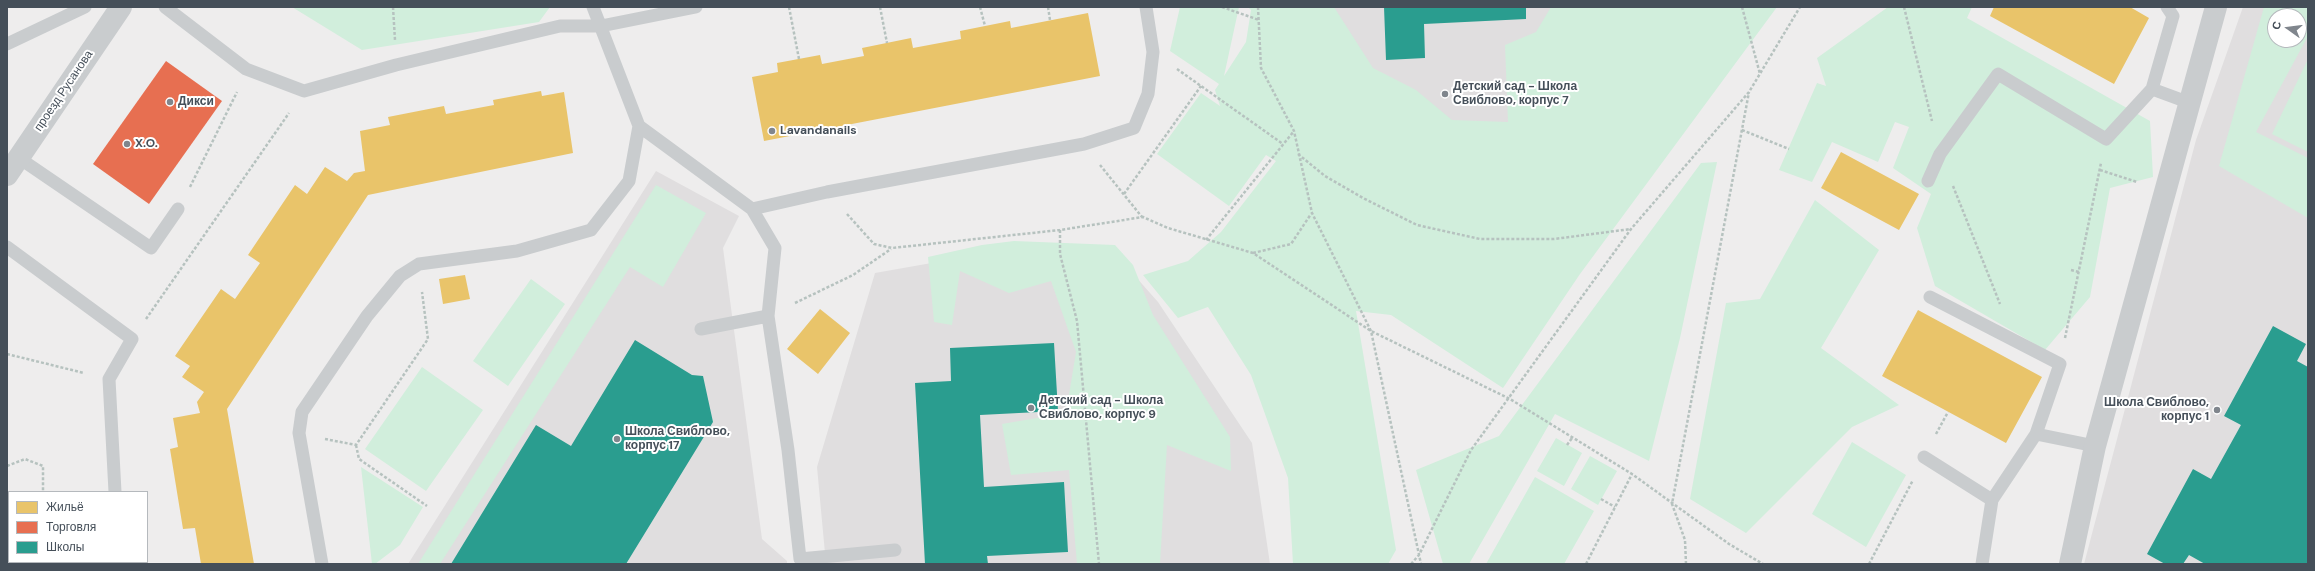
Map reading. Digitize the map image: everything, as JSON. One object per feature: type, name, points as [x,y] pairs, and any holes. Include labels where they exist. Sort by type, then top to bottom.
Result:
[{"type":"street","name":"проезд Русанова","points":[[7,176],[121,7]]},
{"type":"street","points":[[2070,564],[2096,446],[2216,7]]},
{"type":"lane","points":[[7,44],[84,7]]},
{"type":"lane","points":[[165,7],[246,69],[304,91],[396,65],[560,26],[601,26],[696,7]]},
{"type":"lane","points":[[322,564],[299,433],[302,412],[366,316],[400,276],[419,264],[518,251],[591,230],[629,181],[639,126],[593,7]]},
{"type":"lane","points":[[752,209],[827,192],[1084,144],[1134,128],[1148,94],[1153,52],[1146,7]]},
{"type":"lane","points":[[1928,180],[1940,154],[1998,74],[2106,140],[2152,89],[2173,16],[2167,7]]},
{"type":"lane","points":[[2152,89],[2190,103]]},
{"type":"lane","points":[[639,126],[752,209],[775,248],[768,316],[787,442],[800,559],[896,550]]},
{"type":"lane","points":[[19,158],[151,248],[178,209]]},
{"type":"lane","points":[[7,247],[132,339],[109,380],[115,491]]},
{"type":"lane","points":[[1930,297],[2060,364],[2036,434],[1992,500],[1982,564]]},
{"type":"lane","points":[[701,329],[768,316]]},
{"type":"lane","points":[[2036,434],[2096,446]]},
{"type":"lane","points":[[1924,457],[1992,500]]},
{"type":"path","points":[[393,7],[396,65]]},
{"type":"path","points":[[789,7],[799,59]]},
{"type":"path","points":[[880,7],[887,43]]},
{"type":"path","points":[[980,7],[985,26]]},
{"type":"path","points":[[1048,7],[1050,20]]},
{"type":"path","points":[[1222,7],[1259,20]]},
{"type":"path","points":[[1258,7],[1261,68],[1294,131],[1312,213],[1371,331],[1421,564]]},
{"type":"path","points":[[1742,7],[1760,74]]},
{"type":"path","points":[[1411,564],[1419,555],[1471,450],[1510,399],[1631,229],[1749,92],[1800,7]]},
{"type":"path","points":[[1153,52],[1283,144]]},
{"type":"path","points":[[178,209],[230,109],[246,69]]},
{"type":"path","points":[[1124,194],[1201,86]]},
{"type":"path","points":[[132,339],[304,91]]},
{"type":"path","points":[[1686,564],[1685,540],[1672,504],[1749,92]]},
{"type":"path","points":[[1742,130],[1789,149]]},
{"type":"path","points":[[1206,240],[1294,131]]},
{"type":"path","points":[[2060,364],[2106,140]]},
{"type":"path","points":[[1084,144],[1143,217],[1168,228],[1253,253],[1371,331],[1510,399],[1632,474],[1729,544],[1763,564]]},
{"type":"path","points":[[1298,154],[1325,176],[1363,198],[1417,225],[1480,239],[1554,239],[1631,229]]},
{"type":"path","points":[[2100,170],[2166,192]]},
{"type":"path","points":[[827,192],[874,244],[892,248],[1060,230],[1143,217]]},
{"type":"path","points":[[1253,253],[1291,244],[1312,213]]},
{"type":"path","points":[[1060,230],[1060,254],[1077,320],[1099,564]]},
{"type":"path","points":[[768,316],[853,275],[892,248]]},
{"type":"path","points":[[419,264],[428,339],[356,446],[359,459],[427,506]]},
{"type":"path","points":[[2071,270],[2078,272]]},
{"type":"path","points":[[7,354],[109,380]]},
{"type":"path","points":[[1869,564],[1948,412]]},
{"type":"path","points":[[299,433],[356,446]]},
{"type":"path","points":[[1567,445],[1572,438]]},
{"type":"path","points":[[7,466],[25,459],[43,466],[43,491]]},
{"type":"path","points":[[1586,564],[1632,474]]},
{"type":"path","points":[[1601,499],[1615,507]]},
{"type":"shaded area","name":"Детский сад - Школа Свиблово, корпус 7","points":[[1269,7],[1653,7],[1464,190]]},
{"type":"shaded area","name":"Школа Свиблово, корпус 1","points":[[2243,7],[2308,7],[2308,564],[2084,564],[2196,140]]},
{"type":"shaded area","name":"Школа Свиблово, корпус 17","points":[[656,171],[739,216],[723,248],[762,539],[787,561],[787,564],[408,564]]},
{"type":"shaded area","name":"Детский сад - Школа Свиблово, корпус 9","points":[[988,253],[1119,258],[1158,302],[1252,443],[1270,564],[826,564],[817,467],[875,273]]},
{"type":"green space","points":[[292,7],[550,7],[539,22],[362,50]]},
{"type":"green space","points":[[1180,7],[1239,7],[1224,76],[1246,42],[1251,10],[1248,7],[1334,7],[1373,68],[1416,90],[1452,120],[1508,122],[1505,45],[1536,32],[1551,7],[1777,7],[1580,274],[1503,388],[1391,315],[1356,311],[1396,550],[1388,564],[1293,564],[1288,478],[1251,375],[1208,307],[1178,318],[1143,275],[1188,261],[1221,232],[1276,161],[1266,155],[1229,206],[1157,154],[1201,93],[1220,106],[1215,90],[1219,84],[1170,51]]},
{"type":"green space","points":[[1888,7],[1972,7],[1967,18],[2150,121],[2153,177],[2110,188],[2090,297],[2045,350],[1935,286],[1917,228],[1931,194],[1893,168],[1909,127],[1895,122],[1878,162],[1832,142],[1812,182],[1779,170],[1817,83],[1826,86],[1817,58]]},
{"type":"green space","points":[[2264,7],[2308,7],[2307,38],[2307,8],[2267,8],[2267,48],[2302,48],[2256,132],[2308,158],[2308,218],[2219,166]]},
{"type":"green space","points":[[2308,59],[2308,152],[2272,134]]},
{"type":"green space","points":[[1717,162],[1680,338],[1649,461],[1555,414],[1469,564],[1443,564],[1416,470],[1499,436],[1701,163]]},
{"type":"green space","points":[[656,185],[706,213],[663,287],[630,267],[440,564],[418,564]]},
{"type":"green space","points":[[1815,200],[1879,250],[1821,348],[1899,405],[1852,427],[1746,533],[1690,499],[1726,303],[1760,299]]},
{"type":"green space","points":[[1014,241],[1115,245],[1133,265],[1153,315],[1230,437],[1231,471],[1167,445],[1160,564],[1077,564],[1069,470],[1011,475],[1002,424],[1066,413],[1076,352],[1051,281],[1009,293],[960,271],[952,325],[934,322],[928,257],[982,245]]},
{"type":"green space","points":[[531,279],[565,304],[508,386],[473,361]]},
{"type":"green space","points":[[422,367],[483,410],[426,491],[365,449]]},
{"type":"green space","points":[[1556,438],[1582,453],[1564,486],[1537,471]]},
{"type":"green space","points":[[1852,442],[1906,475],[1866,547],[1812,514]]},
{"type":"green space","points":[[1590,456],[1617,471],[1598,505],[1571,489]]},
{"type":"green space","points":[[361,467],[423,507],[400,545],[375,564],[372,564]]},
{"type":"green space","points":[[1535,477],[1594,511],[1564,564],[1486,564]]},
{"type":"building: Жильё","points":[[1994,7],[2130,7],[2149,18],[2114,84],[1990,16]]},
{"type":"building: Жильё","points":[[1088,13],[1100,76],[764,141],[752,77],[778,72],[777,63],[820,55],[822,64],[864,56],[862,48],[911,38],[913,48],[961,39],[960,31],[1010,21],[1011,28]]},
{"type":"building: Жильё","points":[[541,91],[542,96],[564,92],[573,153],[368,195],[227,409],[254,564],[201,564],[195,528],[183,529],[170,449],[178,447],[173,418],[200,413],[197,402],[204,392],[182,377],[190,366],[175,356],[221,289],[235,299],[260,263],[248,255],[295,185],[307,194],[325,167],[347,181],[354,173],[365,171],[360,131],[390,125],[388,117],[444,106],[446,114],[494,105],[493,100]]},
{"type":"building: Жильё","points":[[1841,152],[1919,194],[1899,230],[1821,188]]},
{"type":"building: Жильё","points":[[465,275],[470,299],[443,304],[439,279]]},
{"type":"building: Жильё","points":[[820,309],[850,333],[818,374],[787,349]]},
{"type":"building: Жильё","points":[[1918,310],[2042,377],[2006,443],[1882,376]]},
{"type":"building: Торговля","points":[[166,61],[222,101],[149,204],[93,164]]},
{"type":"building: Школы","points":[[1384,7],[1526,7],[1526,19],[1424,24],[1425,58],[1386,60]]},
{"type":"building: Школы","points":[[2273,326],[2306,344],[2297,361],[2308,367],[2308,564],[2205,564],[2189,555],[2183,564],[2165,564],[2147,554],[2193,469],[2211,479],[2241,425],[2224,416]]},
{"type":"building: Школы","points":[[635,340],[692,375],[703,376],[713,422],[626,564],[451,564],[536,425],[571,446]]},
{"type":"building: Школы","points":[[1054,343],[1058,411],[980,415],[984,487],[1064,482],[1068,552],[987,556],[988,564],[925,564],[915,383],[951,381],[950,348]]},
{"type":"place","name":"Детский сад - Школа Свиблово, корпус 7","points":[[1445,94]]},
{"type":"place","name":"Дикси","points":[[170,102]]},
{"type":"place","name":"Lavandanails","points":[[772,131]]},
{"type":"place","name":"X.O.","points":[[127,144]]},
{"type":"place","name":"Детский сад - Школа Свиблово, корпус 9","points":[[1031,408]]},
{"type":"place","name":"Школа Свиблово, корпус 1","points":[[2217,410]]},
{"type":"place","name":"Школа Свиблово, корпус 17","points":[[617,439]]}]
